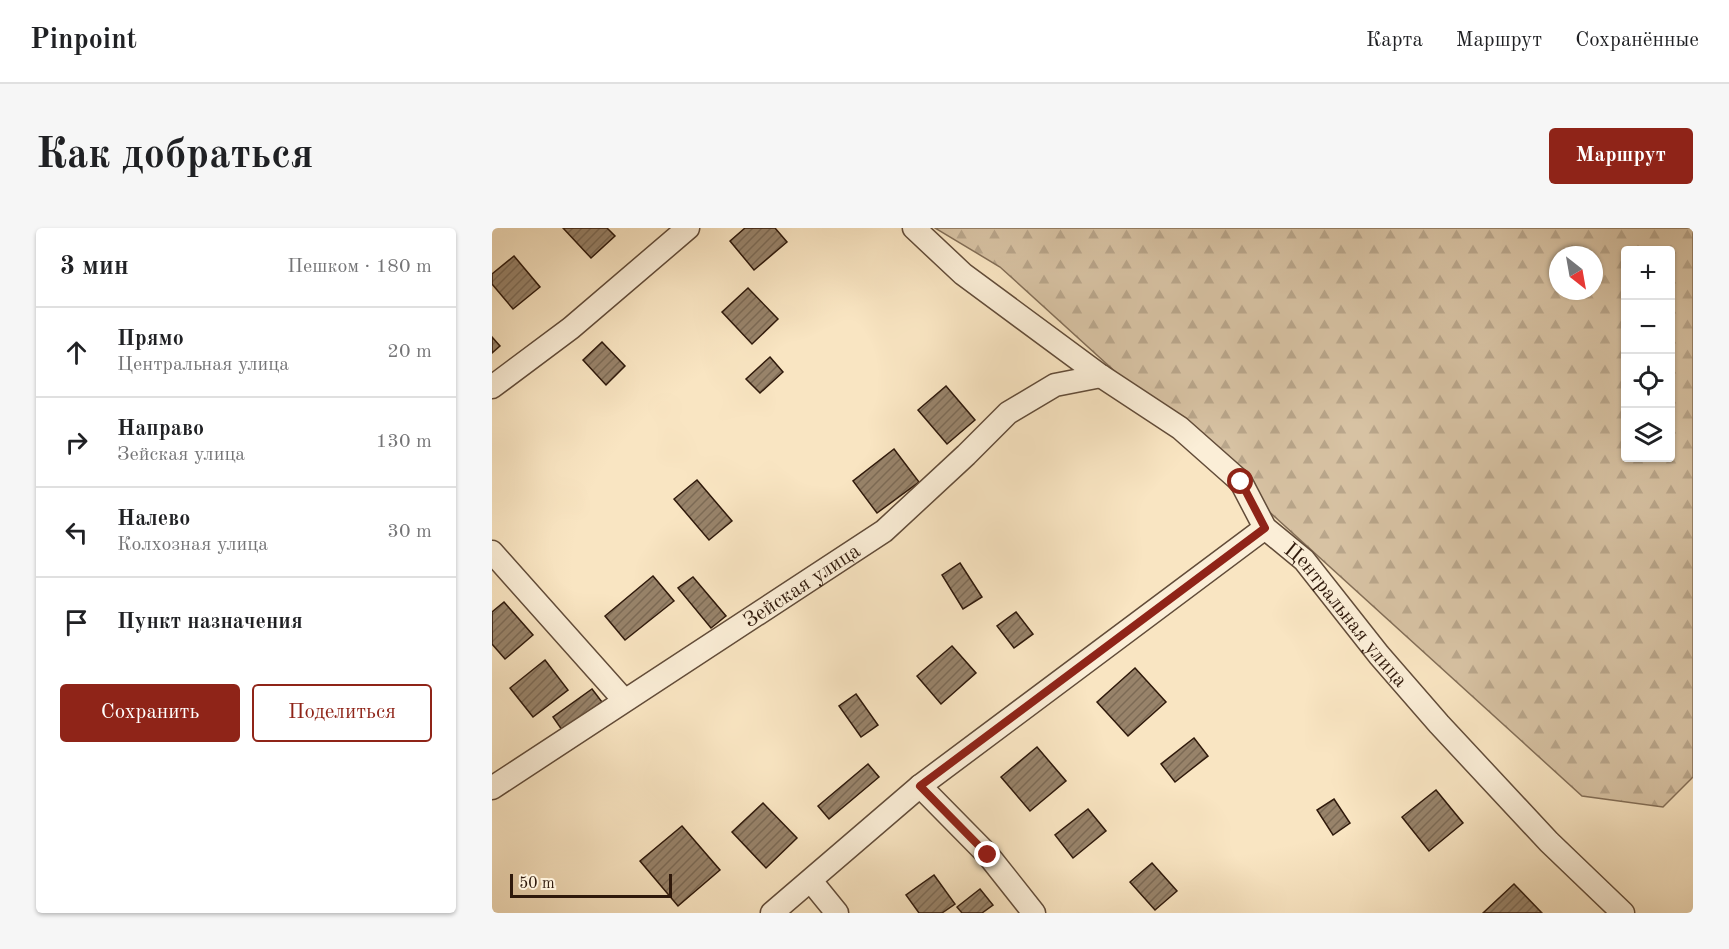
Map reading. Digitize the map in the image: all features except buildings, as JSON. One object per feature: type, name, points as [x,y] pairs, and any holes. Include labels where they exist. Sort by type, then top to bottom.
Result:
[{"type":"street","points":[[492,387],[571,328],[688,228]]},
{"type":"street","name":"Центральная улица","points":[[914,228],[963,274],[1101,376],[1180,428],[1241,482],[1265,528],[1304,560],[1378,654],[1439,724],[1549,842],[1623,913]]},
{"type":"street","name":"Зейская улица","points":[[492,788],[884,531],[1008,413],[1055,385],[1101,376]]},
{"type":"street","points":[[772,913],[920,786],[1265,528]]},
{"type":"street","points":[[492,552],[624,700]]},
{"type":"street","points":[[920,786],[988,855],[1034,913]]},
{"type":"street","points":[[811,881],[837,913]]},
{"type":"green space","points":[[935,228],[1693,228],[1693,777],[1663,807],[1582,796],[1000,267]]},
{"type":"route","points":[[988,855],[920,786],[1265,528],[1241,482]]}]
